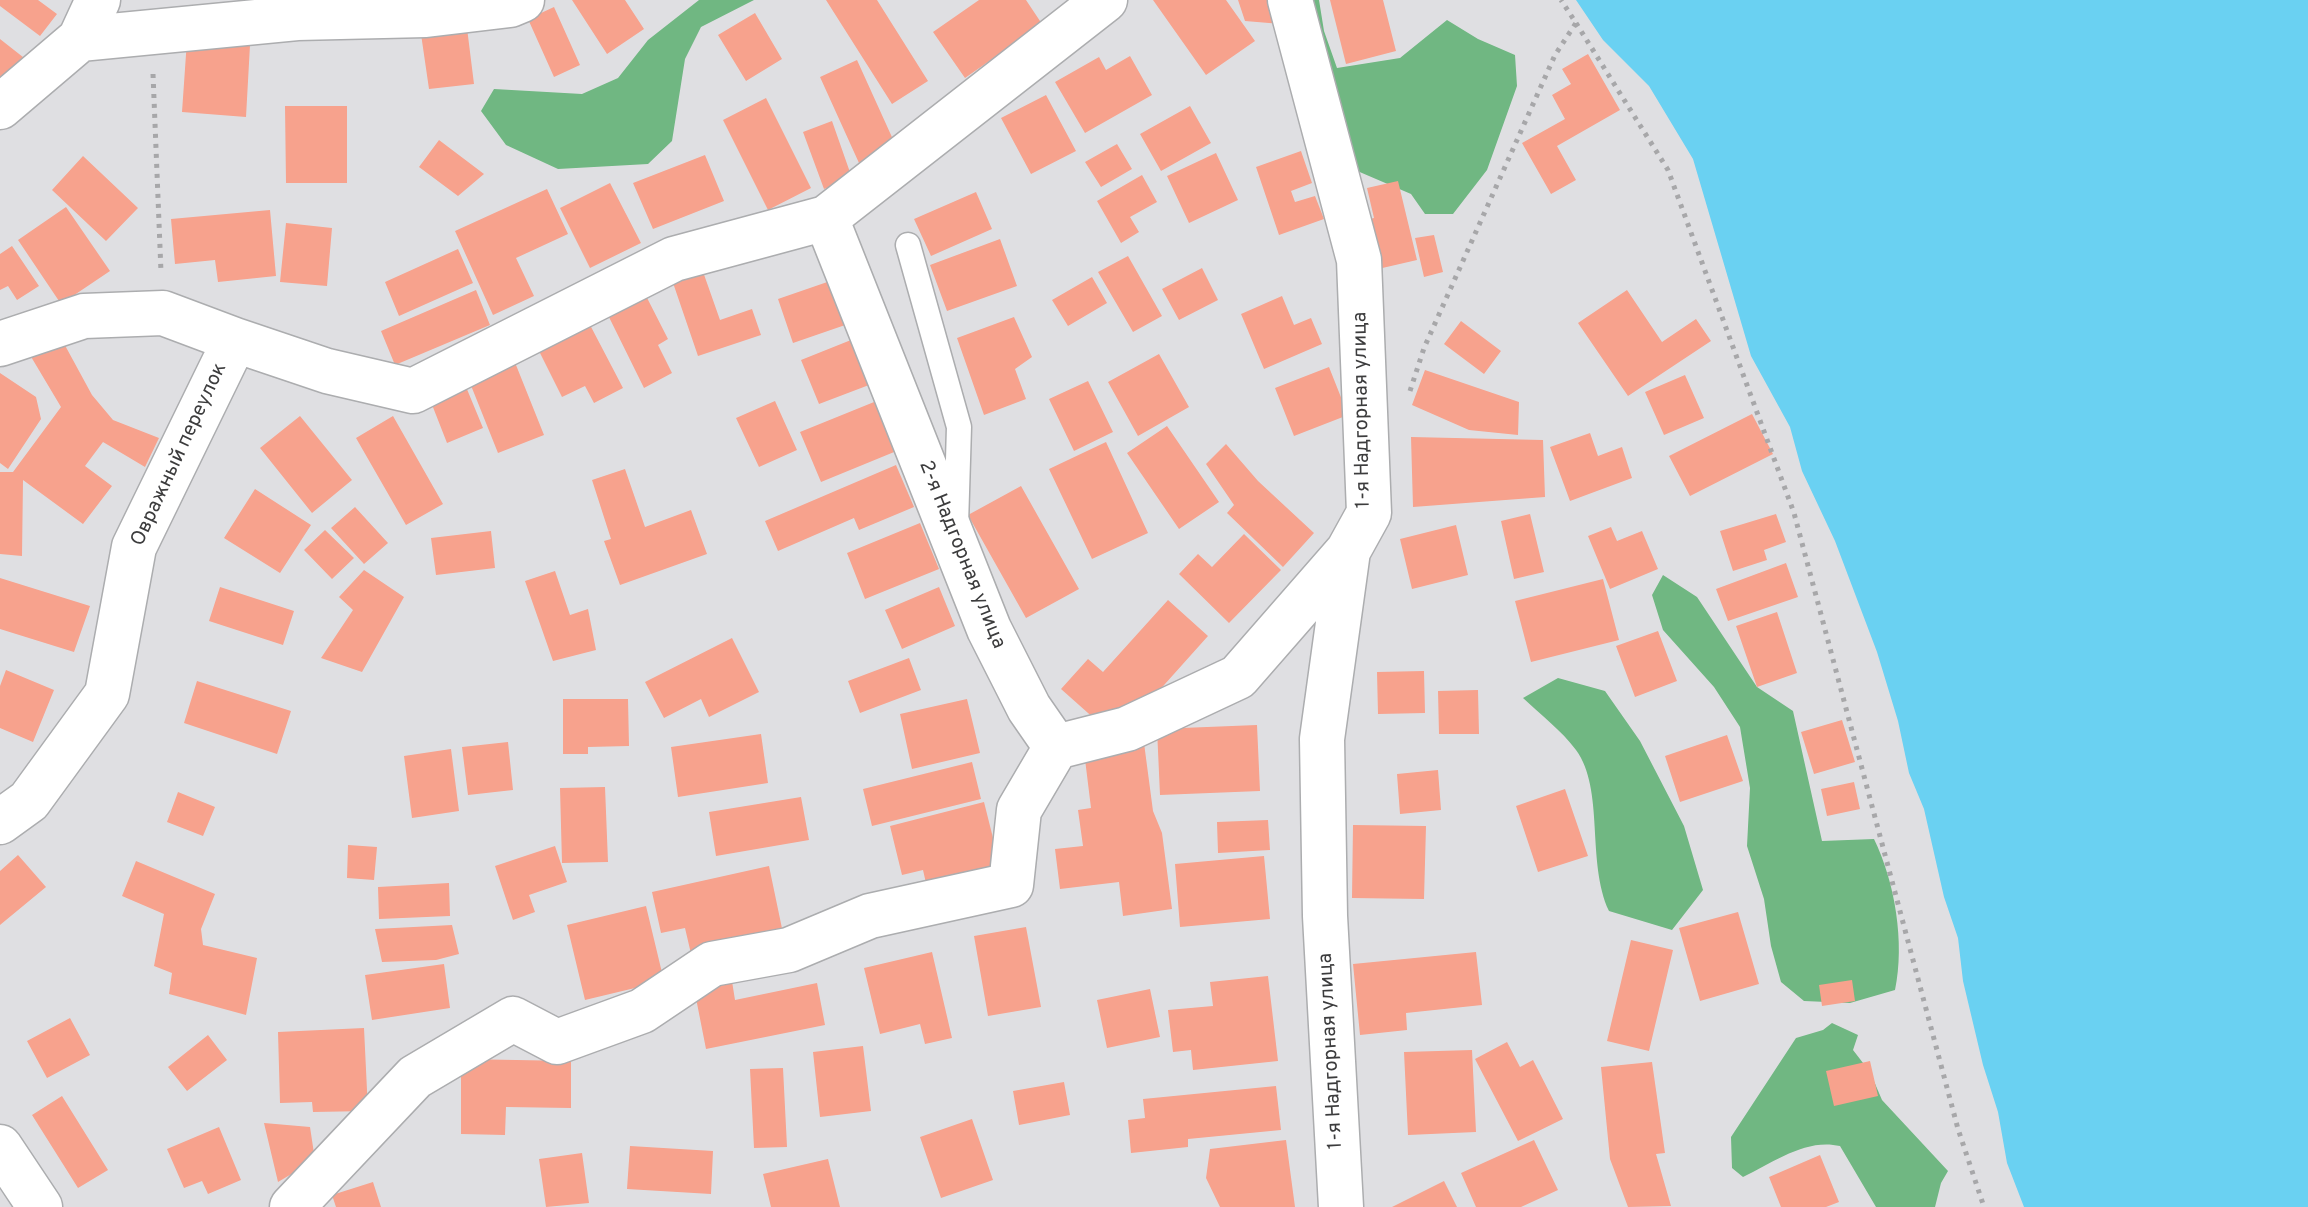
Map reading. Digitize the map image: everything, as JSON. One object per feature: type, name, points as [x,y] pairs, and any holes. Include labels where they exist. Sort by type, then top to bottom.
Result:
[{"type":"street","points":[[0,107],[80,39],[98,0]]},
{"type":"street","points":[[80,39],[297,18],[426,15],[510,5],[522,0]]},
{"type":"street","points":[[235,340],[327,371],[413,391],[674,259],[826,218],[1105,0]]},
{"type":"street","name":"1-я Надгорная улица","points":[[1290,0],[1359,260],[1369,513],[1348,551],[1322,739],[1325,916],[1341,1207]]},
{"type":"street","name":"2-я Надгорная улица","points":[[826,218],[989,629],[1029,708],[1056,747]]},
{"type":"street","name":"Овражный переулок","points":[[0,344],[84,316],[163,313],[235,340],[134,547],[107,694],[29,801],[0,822]]},
{"type":"street","points":[[292,1207],[415,1077],[513,1019],[557,1042],[642,1011],[712,964],[789,950],[870,916],[1011,885],[1019,810],[1056,747],[1127,729],[1238,677],[1348,551]]},
{"type":"street","points":[[0,1147],[40,1207]]},
{"type":"lane","points":[[908,245],[959,427],[955,543]]},
{"type":"path","points":[[1561,0],[1668,170],[1794,513],[1958,1129],[1984,1207]]},
{"type":"path","points":[[1409,393],[1424,348],[1555,55],[1576,23]]},
{"type":"path","points":[[152,31],[163,313]]},
{"type":"green space","points":[[699,0],[754,0],[701,27],[685,59],[672,141],[648,164],[558,169],[506,145],[481,111],[494,89],[582,94],[618,78],[648,40]]},
{"type":"green space","points":[[1267,0],[1319,0],[1324,31],[1337,68],[1400,58],[1447,20],[1478,39],[1515,55],[1517,86],[1487,170],[1453,214],[1425,214],[1411,194],[1355,170]]},
{"type":"green space","points":[[1663,575],[1697,597],[1757,687],[1793,711],[1822,841],[1874,839],[1888,874],[1896,913],[1899,953],[1895,990],[1850,1003],[1804,1001],[1781,982],[1771,946],[1764,899],[1747,846],[1750,788],[1740,727],[1714,687],[1663,630],[1652,595]]},
{"type":"green space","points":[[1558,678],[1605,691],[1640,741],[1684,826],[1703,890],[1672,930],[1609,911],[1598,870],[1593,805],[1585,766],[1564,736],[1523,698]]},
{"type":"green space","points":[[1832,1023],[1858,1035],[1853,1050],[1870,1072],[1882,1100],[1948,1171],[1941,1183],[1935,1207],[1876,1207],[1840,1146],[1827,1144],[1803,1148],[1743,1177],[1732,1168],[1731,1137],[1796,1038],[1823,1030]]},
{"type":"water","points":[[1576,0],[2308,0],[2308,1207],[2024,1207],[2007,1163],[1998,1112],[1963,981],[1958,938],[1944,897],[1924,809],[1909,773],[1898,721],[1877,652],[1835,541],[1802,471],[1790,427],[1751,356],[1693,159],[1649,86],[1603,40]]},
{"type":"building","points":[[0,0],[38,0],[57,14],[40,36],[0,6]]},
{"type":"building","points":[[572,0],[625,0],[644,29],[607,54]]},
{"type":"building","points":[[826,0],[877,0],[928,81],[892,104]]},
{"type":"building","points":[[979,0],[1026,0],[1042,24],[965,78],[933,32]]},
{"type":"building","points":[[1153,0],[1226,0],[1255,41],[1206,75]]},
{"type":"building","points":[[1238,0],[1279,0],[1281,24],[1245,21]]},
{"type":"building","points":[[1330,0],[1383,0],[1396,51],[1346,64]]},
{"type":"building","points":[[554,7],[580,65],[554,77],[528,19]]},
{"type":"building","points":[[755,13],[782,59],[746,81],[718,35]]},
{"type":"building","points":[[467,28],[474,84],[429,89],[421,34]]},
{"type":"building","points":[[0,39],[28,61],[0,94]]},
{"type":"building","points":[[187,40],[250,45],[246,117],[182,112]]},
{"type":"building","points":[[1588,54],[1620,110],[1557,146],[1576,180],[1551,194],[1522,143],[1565,119],[1552,95],[1571,84],[1562,69]]},
{"type":"building","points":[[1130,56],[1152,95],[1085,133],[1055,82],[1099,57],[1106,70]]},
{"type":"building","points":[[857,60],[896,146],[859,163],[820,77]]},
{"type":"building","points":[[1046,95],[1076,151],[1031,174],[1001,118]]},
{"type":"building","points":[[766,98],[811,188],[768,210],[723,120]]},
{"type":"building","points":[[285,106],[347,106],[347,183],[286,183]]},
{"type":"building","points":[[1190,106],[1211,143],[1161,171],[1140,134]]},
{"type":"building","points":[[832,121],[852,178],[824,189],[803,132]]},
{"type":"building","points":[[439,140],[484,174],[458,196],[419,167]]},
{"type":"building","points":[[1117,144],[1132,169],[1101,187],[1085,162]]},
{"type":"building","points":[[1301,151],[1312,183],[1291,191],[1295,202],[1315,196],[1324,219],[1279,235],[1256,167]]},
{"type":"building","points":[[1216,153],[1238,200],[1189,223],[1167,176]]},
{"type":"building","points":[[705,155],[724,201],[653,229],[633,183]]},
{"type":"building","points":[[83,156],[138,208],[106,241],[52,190]]},
{"type":"building","points":[[1142,175],[1157,202],[1130,217],[1139,232],[1121,243],[1097,201]]},
{"type":"building","points":[[1398,181],[1417,260],[1365,272],[1353,223],[1374,218],[1367,188]]},
{"type":"building","points":[[610,183],[641,243],[590,268],[560,208]]},
{"type":"building","points":[[547,189],[568,234],[516,258],[534,296],[493,315],[455,231]]},
{"type":"building","points":[[976,192],[992,229],[931,256],[914,219]]},
{"type":"building","points":[[66,207],[110,271],[61,304],[18,240]]},
{"type":"building","points":[[270,210],[276,276],[218,282],[215,260],[175,264],[171,219]]},
{"type":"building","points":[[286,223],[332,228],[327,286],[280,282]]},
{"type":"building","points":[[1434,235],[1443,272],[1424,277],[1415,238]]},
{"type":"building","points":[[1000,239],[1017,286],[947,311],[930,265]]},
{"type":"building","points":[[12,246],[39,286],[17,300],[8,286],[0,290],[0,254]]},
{"type":"building","points":[[458,249],[473,283],[399,316],[385,282]]},
{"type":"building","points":[[1128,256],[1162,316],[1133,332],[1098,272]]},
{"type":"building","points":[[701,266],[720,320],[752,309],[761,335],[698,356],[671,277]]},
{"type":"building","points":[[1202,268],[1218,300],[1179,320],[1162,289]]},
{"type":"building","points":[[1092,277],[1107,303],[1068,326],[1052,300]]},
{"type":"building","points":[[836,279],[851,323],[793,343],[778,299]]},
{"type":"building","points":[[476,290],[490,325],[395,365],[381,331]]},
{"type":"building","points":[[643,290],[668,339],[658,345],[672,373],[644,388],[605,309]]},
{"type":"building","points":[[1627,290],[1662,342],[1696,319],[1711,341],[1628,396],[1578,323]]},
{"type":"building","points":[[1282,296],[1294,325],[1311,318],[1322,344],[1264,369],[1241,314]]},
{"type":"building","points":[[1014,317],[1032,357],[1015,369],[1026,399],[984,415],[957,338]]},
{"type":"building","points":[[1461,321],[1501,351],[1484,374],[1444,344]]},
{"type":"building","points":[[589,323],[623,388],[594,403],[585,386],[562,397],[538,349]]},
{"type":"building","points":[[61,338],[92,395],[113,420],[159,438],[145,467],[103,442],[85,466],[112,486],[83,524],[23,480],[22,556],[0,554],[0,472],[13,472],[61,407],[30,355]]},
{"type":"building","points":[[851,340],[869,385],[819,404],[801,360]]},
{"type":"building","points":[[1159,354],[1189,407],[1138,436],[1108,382]]},
{"type":"building","points":[[514,360],[544,435],[498,453],[468,378]]},
{"type":"building","points":[[1329,367],[1348,415],[1294,436],[1275,388]]},
{"type":"building","points":[[1425,370],[1519,402],[1518,435],[1469,430],[1412,405]]},
{"type":"building","points":[[0,373],[36,397],[41,419],[8,469],[0,463]]},
{"type":"building","points":[[1685,375],[1704,418],[1664,435],[1645,392]]},
{"type":"building","points":[[1088,381],[1113,432],[1074,451],[1049,399]]},
{"type":"building","points":[[464,382],[483,428],[447,443],[429,397]]},
{"type":"building","points":[[879,400],[899,450],[821,482],[800,432]]},
{"type":"building","points":[[775,401],[797,450],[759,467],[736,418]]},
{"type":"building","points":[[1752,414],[1773,454],[1690,496],[1669,456]]},
{"type":"building","points":[[300,416],[352,480],[312,513],[260,448]]},
{"type":"building","points":[[393,416],[443,504],[406,525],[356,438]]},
{"type":"building","points":[[1167,426],[1219,502],[1179,529],[1127,453]]},
{"type":"building","points":[[1590,433],[1598,456],[1622,447],[1632,478],[1570,501],[1550,447]]},
{"type":"building","points":[[1411,437],[1543,440],[1545,497],[1413,507]]},
{"type":"building","points":[[1106,442],[1148,533],[1092,559],[1049,469]]},
{"type":"building","points":[[1226,444],[1258,481],[1314,533],[1283,567],[1227,513],[1234,505],[1206,464]]},
{"type":"building","points":[[896,465],[914,507],[859,530],[854,518],[778,551],[765,521]]},
{"type":"building","points":[[625,469],[645,527],[691,510],[707,554],[620,585],[604,541],[611,539],[592,480]]},
{"type":"building","points":[[1021,486],[1079,589],[1026,618],[968,515]]},
{"type":"building","points":[[255,489],[311,525],[280,573],[224,538]]},
{"type":"building","points":[[355,507],[388,543],[364,564],[331,528]]},
{"type":"building","points":[[1530,514],[1544,572],[1514,579],[1501,521]]},
{"type":"building","points":[[1776,514],[1786,542],[1764,550],[1767,560],[1733,571],[1720,531]]},
{"type":"building","points":[[920,523],[939,569],[865,599],[847,553]]},
{"type":"building","points":[[1456,525],[1468,575],[1412,589],[1400,539]]},
{"type":"building","points":[[1611,527],[1617,541],[1642,531],[1658,569],[1610,589],[1588,536]]},
{"type":"building","points":[[325,530],[354,558],[332,579],[304,550]]},
{"type":"building","points":[[491,531],[495,568],[436,575],[431,538]]},
{"type":"building","points":[[1244,534],[1281,570],[1229,623],[1179,574],[1198,554],[1212,567]]},
{"type":"building","points":[[1786,563],[1798,597],[1728,621],[1716,589]]},
{"type":"building","points":[[364,570],[404,597],[362,672],[321,658],[353,610],[339,597]]},
{"type":"building","points":[[555,571],[570,615],[588,609],[596,650],[553,661],[525,581]]},
{"type":"building","points":[[0,578],[90,606],[74,652],[0,629]]},
{"type":"building","points":[[1603,579],[1619,640],[1531,662],[1515,601]]},
{"type":"building","points":[[220,587],[294,611],[283,645],[209,621]]},
{"type":"building","points":[[939,587],[955,626],[902,649],[885,610]]},
{"type":"building","points":[[1168,600],[1208,636],[1139,713],[1097,721],[1061,689],[1088,659],[1103,672]]},
{"type":"building","points":[[1777,612],[1797,673],[1757,687],[1736,626]]},
{"type":"building","points":[[1658,631],[1677,681],[1635,697],[1616,646]]},
{"type":"building","points":[[732,638],[759,692],[709,717],[701,699],[664,718],[645,682]]},
{"type":"building","points":[[909,658],[921,690],[860,713],[848,681]]},
{"type":"building","points":[[6,670],[54,690],[33,742],[0,728],[0,686]]},
{"type":"building","points":[[1424,671],[1425,713],[1378,714],[1377,672]]},
{"type":"building","points":[[197,681],[291,711],[277,754],[184,723]]},
{"type":"building","points":[[1478,690],[1479,734],[1439,734],[1438,691]]},
{"type":"building","points":[[563,699],[628,699],[629,746],[588,747],[588,754],[563,754]]},
{"type":"building","points":[[967,699],[980,753],[912,769],[900,714]]},
{"type":"building","points":[[1842,720],[1855,762],[1814,774],[1801,732]]},
{"type":"building","points":[[1257,725],[1260,791],[1160,795],[1157,729]]},
{"type":"building","points":[[761,734],[768,783],[678,797],[671,747]]},
{"type":"building","points":[[1727,735],[1743,781],[1680,802],[1665,756]]},
{"type":"building","points":[[508,742],[513,790],[468,795],[462,747]]},
{"type":"building","points":[[1144,743],[1153,811],[1162,833],[1172,909],[1123,916],[1119,882],[1060,889],[1055,849],[1083,846],[1078,810],[1091,808],[1084,751]]},
{"type":"building","points":[[451,749],[459,811],[412,818],[404,756]]},
{"type":"building","points":[[972,762],[981,799],[872,826],[863,789]]},
{"type":"building","points":[[1438,770],[1441,810],[1400,814],[1397,774]]},
{"type":"building","points":[[1854,782],[1860,809],[1827,816],[1821,789]]},
{"type":"building","points":[[605,787],[608,862],[562,863],[560,788]]},
{"type":"building","points":[[1565,789],[1588,856],[1538,872],[1516,806]]},
{"type":"building","points":[[178,792],[215,807],[203,836],[167,822]]},
{"type":"building","points":[[801,797],[809,840],[716,856],[709,812]]},
{"type":"building","points":[[984,802],[1002,874],[928,892],[923,870],[902,875],[890,826]]},
{"type":"building","points":[[1268,820],[1270,850],[1218,853],[1217,822]]},
{"type":"building","points":[[1353,825],[1426,826],[1424,899],[1352,898]]},
{"type":"building","points":[[348,845],[377,847],[374,880],[347,878]]},
{"type":"building","points":[[555,846],[567,882],[529,895],[535,912],[513,920],[495,866]]},
{"type":"building","points":[[18,855],[46,887],[0,925],[0,871]]},
{"type":"building","points":[[1264,856],[1270,919],[1180,927],[1175,864]]},
{"type":"building","points":[[136,861],[215,894],[201,929],[203,945],[257,958],[246,1015],[169,994],[172,973],[154,966],[164,914],[122,896]]},
{"type":"building","points":[[769,866],[784,938],[692,958],[685,928],[661,933],[652,892]]},
{"type":"building","points":[[449,883],[450,916],[379,919],[378,887]]},
{"type":"building","points":[[646,906],[664,981],[585,1000],[567,925]]},
{"type":"building","points":[[1738,912],[1759,984],[1700,1001],[1679,928]]},
{"type":"building","points":[[452,925],[459,954],[436,960],[382,962],[375,929]]},
{"type":"building","points":[[1026,927],[1041,1007],[988,1016],[974,936]]},
{"type":"building","points":[[1631,940],[1673,950],[1649,1051],[1607,1041]]},
{"type":"building","points":[[932,952],[952,1038],[925,1044],[920,1024],[880,1034],[864,968]]},
{"type":"building","points":[[1476,952],[1482,1005],[1406,1013],[1407,1030],[1360,1035],[1353,964]]},
{"type":"building","points":[[444,964],[450,1008],[372,1020],[365,975]]},
{"type":"building","points":[[731,975],[735,1000],[817,983],[825,1025],[706,1049],[693,983]]},
{"type":"building","points":[[1268,976],[1278,1061],[1193,1070],[1191,1050],[1173,1052],[1168,1010],[1213,1006],[1210,982]]},
{"type":"building","points":[[1852,980],[1855,1001],[1822,1006],[1819,985]]},
{"type":"building","points":[[1150,989],[1160,1037],[1107,1048],[1097,1000]]},
{"type":"building","points":[[70,1018],[90,1055],[47,1078],[27,1041]]},
{"type":"building","points":[[364,1028],[368,1111],[313,1112],[312,1102],[280,1103],[278,1032]]},
{"type":"building","points":[[208,1035],[227,1060],[187,1091],[168,1067]]},
{"type":"building","points":[[1507,1042],[1520,1067],[1533,1060],[1563,1119],[1518,1141],[1475,1059]]},
{"type":"building","points":[[863,1046],[871,1111],[820,1117],[813,1052]]},
{"type":"building","points":[[1472,1050],[1476,1132],[1408,1135],[1404,1052]]},
{"type":"building","points":[[461,1059],[571,1061],[571,1108],[506,1107],[505,1135],[461,1134]]},
{"type":"building","points":[[1870,1061],[1878,1096],[1834,1106],[1826,1071]]},
{"type":"building","points":[[1652,1062],[1665,1153],[1656,1154],[1671,1206],[1628,1207],[1610,1159],[1601,1067]]},
{"type":"building","points":[[783,1068],[787,1147],[754,1148],[750,1069]]},
{"type":"building","points":[[1064,1082],[1070,1115],[1019,1125],[1013,1091]]},
{"type":"building","points":[[1276,1086],[1281,1130],[1188,1139],[1188,1147],[1131,1153],[1128,1120],[1145,1118],[1143,1099]]},
{"type":"building","points":[[62,1096],[108,1170],[78,1188],[32,1115]]},
{"type":"building","points":[[972,1119],[993,1180],[941,1198],[920,1137]]},
{"type":"building","points":[[264,1123],[310,1127],[315,1160],[278,1182]]},
{"type":"building","points":[[219,1127],[241,1180],[208,1194],[202,1181],[184,1188],[167,1149]]},
{"type":"building","points":[[1286,1140],[1295,1207],[1220,1207],[1206,1178],[1210,1149]]},
{"type":"building","points":[[1534,1140],[1558,1190],[1521,1207],[1476,1207],[1461,1173]]},
{"type":"building","points":[[630,1146],[713,1151],[711,1194],[627,1189]]},
{"type":"building","points":[[582,1153],[589,1203],[546,1207],[539,1159]]},
{"type":"building","points":[[1820,1155],[1839,1202],[1826,1207],[1781,1207],[1769,1177]]},
{"type":"building","points":[[828,1159],[840,1207],[771,1207],[763,1174]]},
{"type":"building","points":[[1444,1181],[1457,1207],[1392,1207]]},
{"type":"building","points":[[373,1182],[381,1207],[336,1207],[332,1195]]}]
